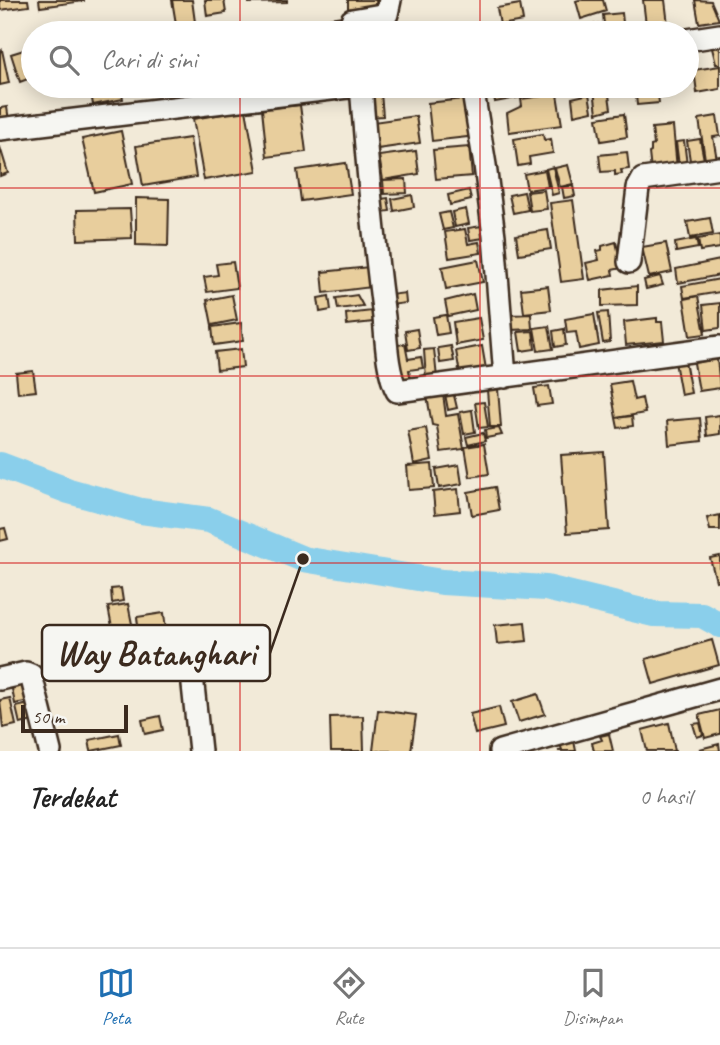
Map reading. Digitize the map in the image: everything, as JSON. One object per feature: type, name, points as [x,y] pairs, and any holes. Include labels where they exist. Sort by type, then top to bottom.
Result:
[{"type":"street","points":[[352,21],[387,14],[390,0]]},
{"type":"street","points":[[699,38],[720,35]]},
{"type":"street","points":[[0,129],[258,98]]},
{"type":"street","points":[[359,98],[388,350],[395,389],[399,391],[720,348]]},
{"type":"street","points":[[474,98],[485,165],[505,377]]},
{"type":"street","points":[[629,262],[638,188],[643,179],[720,168]]},
{"type":"street","points":[[0,679],[26,673],[31,675],[50,751]]},
{"type":"street","points":[[193,685],[200,751]]},
{"type":"street","points":[[500,751],[720,689]]},
{"type":"building","points":[[0,0],[28,0],[29,6],[0,10]]},
{"type":"building","points":[[39,0],[84,0],[84,1],[40,7]]},
{"type":"building","points":[[172,0],[192,0],[195,21],[176,21]]},
{"type":"building","points":[[205,0],[224,0],[226,13],[207,16]]},
{"type":"building","points":[[249,0],[287,0],[287,2],[249,3]]},
{"type":"building","points":[[348,0],[376,0],[377,11],[348,12]]},
{"type":"building","points":[[603,0],[606,11],[581,19],[576,1]]},
{"type":"building","points":[[643,0],[665,0],[668,21],[646,21]]},
{"type":"building","points":[[695,0],[711,1],[719,20],[699,21]]},
{"type":"building","points":[[520,4],[523,21],[499,21],[497,8]]},
{"type":"building","points":[[622,13],[623,21],[604,21],[603,15]]},
{"type":"building","points":[[343,16],[344,21],[315,21]]},
{"type":"building","points":[[720,47],[720,64],[716,64],[712,48]]},
{"type":"building","points":[[2,50],[9,83],[0,85],[0,52]]},
{"type":"building","points":[[21,51],[20,82],[11,54]]},
{"type":"building","points":[[720,66],[720,89],[699,93],[699,69]]},
{"type":"building","points":[[92,98],[123,98],[123,99],[93,105]]},
{"type":"building","points":[[368,98],[381,98],[383,116],[370,117]]},
{"type":"building","points":[[472,98],[476,136],[432,141],[428,103]]},
{"type":"building","points":[[494,98],[517,98],[495,102]]},
{"type":"building","points":[[558,98],[562,125],[509,132],[507,113],[522,106],[521,99]]},
{"type":"building","points":[[572,98],[590,98],[592,111],[574,115]]},
{"type":"building","points":[[595,98],[609,98],[611,109],[597,113]]},
{"type":"building","points":[[636,98],[658,98],[659,103],[637,105]]},
{"type":"building","points":[[300,105],[306,152],[267,157],[262,109]]},
{"type":"building","points":[[7,107],[9,121],[0,122],[0,108]]},
{"type":"building","points":[[246,110],[257,171],[204,180],[193,119]]},
{"type":"building","points":[[624,114],[627,137],[601,141],[597,118]]},
{"type":"building","points":[[416,116],[420,143],[377,149],[373,122]]},
{"type":"building","points":[[717,116],[720,136],[713,137],[718,165],[706,166],[699,119]]},
{"type":"building","points":[[673,126],[677,169],[651,171],[649,153],[654,145],[652,128]]},
{"type":"building","points":[[121,131],[132,184],[94,192],[82,139]]},
{"type":"building","points":[[543,134],[544,140],[551,139],[553,153],[529,157],[530,164],[518,166],[514,139]]},
{"type":"building","points":[[190,138],[196,177],[143,186],[136,146]]},
{"type":"building","points":[[700,139],[705,165],[691,167],[687,141]]},
{"type":"building","points":[[684,141],[687,165],[679,166],[676,142]]},
{"type":"building","points":[[0,147],[8,173],[0,176]]},
{"type":"building","points":[[469,147],[472,176],[436,179],[433,150]]},
{"type":"building","points":[[416,151],[419,174],[383,180],[379,156]]},
{"type":"building","points":[[627,152],[629,169],[621,170],[622,174],[615,175],[615,171],[601,172],[599,155]]},
{"type":"building","points":[[346,163],[351,194],[301,201],[297,170]]},
{"type":"building","points":[[568,165],[573,184],[560,187],[555,168]]},
{"type":"building","points":[[553,167],[559,193],[552,195],[546,169]]},
{"type":"building","points":[[545,170],[548,187],[527,190],[524,174]]},
{"type":"building","points":[[406,179],[407,193],[384,194],[383,180]]},
{"type":"building","points":[[573,186],[575,196],[564,198],[562,187]]},
{"type":"building","points":[[469,190],[471,200],[450,205],[448,195]]},
{"type":"building","points":[[544,190],[547,209],[530,211],[527,192]]},
{"type":"building","points":[[524,192],[528,210],[513,213],[509,195]]},
{"type":"building","points":[[412,195],[414,207],[394,211],[392,199]]},
{"type":"building","points":[[136,198],[169,199],[168,246],[136,245]]},
{"type":"building","points":[[388,198],[390,211],[375,213],[373,200]]},
{"type":"building","points":[[573,200],[584,279],[561,282],[550,203]]},
{"type":"building","points":[[130,209],[132,238],[78,240],[77,210]]},
{"type":"building","points":[[466,209],[469,224],[455,227],[452,212]]},
{"type":"building","points":[[449,212],[453,228],[443,230],[439,214]]},
{"type":"building","points":[[710,218],[713,234],[690,238],[687,222]]},
{"type":"building","points":[[489,225],[491,237],[470,240],[468,228]]},
{"type":"building","points":[[465,229],[468,244],[479,242],[481,253],[449,258],[445,232]]},
{"type":"building","points":[[548,230],[551,249],[519,254],[516,235]]},
{"type":"building","points":[[720,235],[720,248],[700,251],[698,239]]},
{"type":"building","points":[[696,239],[698,248],[676,252],[675,243]]},
{"type":"building","points":[[616,242],[622,268],[612,270],[613,275],[590,280],[586,263],[599,260],[597,251],[602,250],[602,246]]},
{"type":"building","points":[[666,243],[672,272],[649,277],[642,247]]},
{"type":"building","points":[[478,260],[483,282],[446,289],[442,267]]},
{"type":"building","points":[[720,260],[720,275],[678,283],[676,269]]},
{"type":"building","points":[[233,262],[237,288],[207,292],[204,277],[218,275],[216,264]]},
{"type":"building","points":[[369,267],[372,287],[324,293],[322,272]]},
{"type":"building","points":[[660,276],[663,285],[646,289],[644,280]]},
{"type":"building","points":[[720,279],[720,292],[684,298],[682,286]]},
{"type":"building","points":[[548,286],[551,310],[524,313],[521,289]]},
{"type":"building","points":[[637,286],[637,305],[602,306],[602,290]]},
{"type":"building","points":[[405,293],[406,303],[383,306],[382,296]]},
{"type":"building","points":[[473,294],[476,310],[448,316],[445,301]]},
{"type":"building","points":[[232,295],[237,320],[212,325],[207,300]]},
{"type":"building","points":[[357,295],[363,306],[338,309],[336,298]]},
{"type":"building","points":[[329,296],[331,310],[320,312],[318,298]]},
{"type":"building","points":[[698,296],[705,334],[690,336],[684,299]]},
{"type":"building","points":[[720,303],[720,328],[706,330],[703,305]]},
{"type":"building","points":[[372,311],[373,322],[347,325],[346,314]]},
{"type":"building","points":[[608,312],[610,342],[603,343],[598,313]]},
{"type":"building","points":[[531,314],[532,329],[510,330],[509,315]]},
{"type":"building","points":[[594,314],[599,345],[579,349],[576,332],[567,333],[565,319]]},
{"type":"building","points":[[446,315],[449,333],[436,335],[433,317]]},
{"type":"building","points":[[479,318],[483,340],[456,345],[453,322]]},
{"type":"building","points":[[657,318],[657,322],[662,322],[664,341],[626,345],[624,322]]},
{"type":"building","points":[[241,323],[243,341],[214,345],[212,327]]},
{"type":"building","points":[[549,326],[553,349],[538,351],[534,328]]},
{"type":"building","points":[[417,329],[420,348],[408,350],[405,331]]},
{"type":"building","points":[[564,329],[566,345],[555,347],[553,331]]},
{"type":"building","points":[[533,331],[535,349],[521,351],[518,332]]},
{"type":"building","points":[[405,344],[408,359],[421,357],[423,368],[409,370],[411,381],[394,384],[388,346]]},
{"type":"building","points":[[451,346],[454,361],[440,363],[438,348]]},
{"type":"building","points":[[482,346],[486,369],[460,374],[456,351]]},
{"type":"building","points":[[241,349],[243,367],[217,370],[215,352]]},
{"type":"building","points":[[434,349],[437,378],[426,379],[424,350]]},
{"type":"building","points":[[717,359],[720,388],[699,391],[694,363]]},
{"type":"building","points":[[685,361],[691,393],[681,395],[675,362]]},
{"type":"building","points":[[33,371],[36,391],[18,393],[16,373]]},
{"type":"building","points":[[630,381],[634,400],[642,398],[645,413],[616,418],[610,384]]},
{"type":"building","points":[[549,386],[552,404],[537,406],[534,388]]},
{"type":"building","points":[[452,387],[457,408],[448,410],[444,389]]},
{"type":"building","points":[[498,389],[501,427],[490,427],[487,390]]},
{"type":"building","points":[[443,394],[446,416],[458,414],[464,449],[441,452],[437,426],[432,425],[427,396]]},
{"type":"building","points":[[484,402],[488,427],[479,428],[475,403]]},
{"type":"building","points":[[472,410],[475,432],[464,434],[460,412]]},
{"type":"building","points":[[720,415],[720,434],[707,436],[705,417]]},
{"type":"building","points":[[632,416],[633,426],[618,428],[616,418]]},
{"type":"building","points":[[700,418],[702,441],[669,445],[667,421]]},
{"type":"building","points":[[426,428],[432,460],[414,464],[408,431]]},
{"type":"building","points":[[499,428],[502,435],[486,438],[485,430]]},
{"type":"building","points":[[483,433],[485,441],[468,445],[466,437]]},
{"type":"building","points":[[484,444],[489,474],[470,477],[465,447]]},
{"type":"building","points":[[604,452],[609,530],[567,533],[561,455]]},
{"type":"building","points":[[432,464],[434,488],[409,490],[407,466]]},
{"type":"building","points":[[459,465],[462,484],[439,488],[436,469]]},
{"type":"building","points":[[495,487],[499,510],[472,515],[468,492]]},
{"type":"building","points":[[458,489],[460,511],[435,514],[433,492]]},
{"type":"building","points":[[720,515],[720,530],[710,530],[707,518]]},
{"type":"building","points":[[5,528],[8,539],[0,541],[0,529]]},
{"type":"building","points":[[720,556],[720,580],[716,581],[710,558]]},
{"type":"building","points":[[121,588],[123,601],[112,603],[111,589]]},
{"type":"building","points":[[128,604],[135,639],[115,643],[108,607]]},
{"type":"building","points":[[164,613],[166,630],[139,634],[137,617]]},
{"type":"building","points":[[525,622],[527,641],[497,644],[495,625]]},
{"type":"building","points":[[712,640],[719,665],[653,684],[646,659]]},
{"type":"building","points":[[28,680],[33,700],[15,704],[11,684]]},
{"type":"building","points":[[538,694],[545,714],[519,722],[512,702]]},
{"type":"building","points":[[10,698],[16,725],[3,728],[0,700]]},
{"type":"building","points":[[29,704],[33,721],[20,724],[16,707]]},
{"type":"building","points":[[499,707],[504,727],[475,734],[470,714]]},
{"type":"building","points":[[378,710],[416,715],[411,751],[373,751]]},
{"type":"building","points":[[720,710],[720,734],[705,738],[699,715]]},
{"type":"building","points":[[160,716],[163,730],[145,734],[142,720]]},
{"type":"building","points":[[363,716],[364,751],[331,751],[330,717]]},
{"type":"building","points":[[669,723],[675,751],[647,751],[642,730]]},
{"type":"building","points":[[700,723],[703,735],[697,737],[693,724]]},
{"type":"building","points":[[119,734],[121,745],[91,751],[89,740]]},
{"type":"building","points":[[609,734],[613,751],[594,751],[592,743],[602,740],[600,736]]},
{"type":"building","points":[[574,741],[576,751],[558,751],[562,750],[560,744]]},
{"type":"building","points":[[719,744],[720,751],[700,749]]},
{"type":"waterway","points":[[0,465],[69,491],[141,511],[209,520],[303,559],[442,582],[546,588],[654,614],[702,615],[720,625]]},
{"type":"place","name":"Way Batanghari","points":[[303,559]]}]
